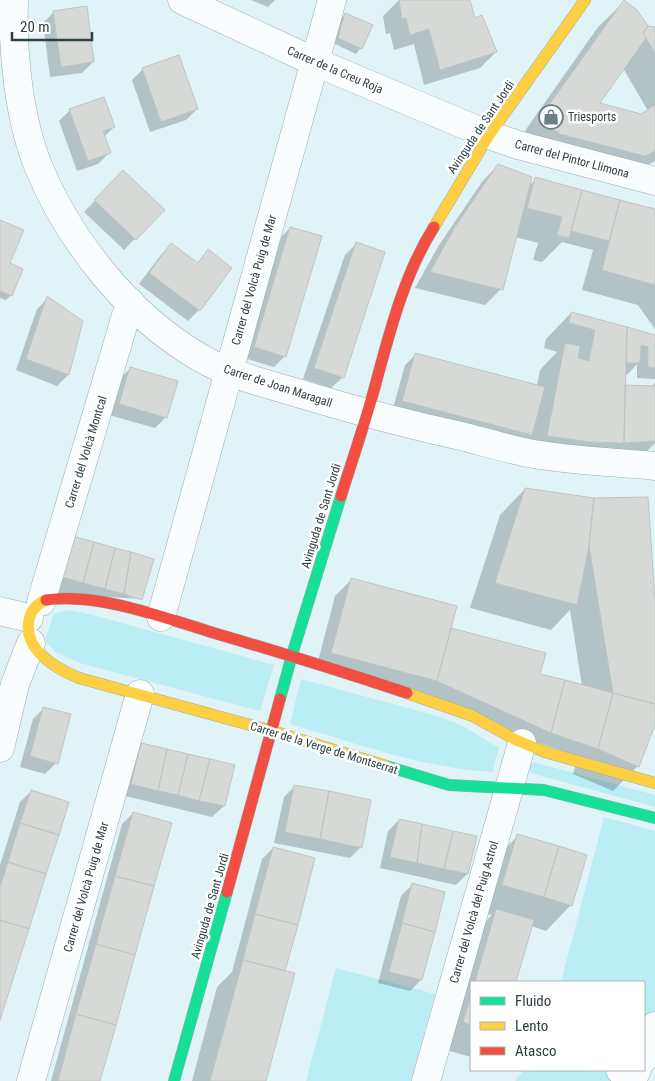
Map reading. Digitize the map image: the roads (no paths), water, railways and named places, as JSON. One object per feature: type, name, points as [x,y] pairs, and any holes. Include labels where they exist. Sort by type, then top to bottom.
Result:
[{"type":"street","name":"Carrer de Joan Maragall","points":[[14,0],[14,46],[18,86],[38,167],[75,234],[101,272],[130,302],[166,334],[199,357],[228,371],[367,414],[534,454],[655,466]]},
{"type":"street","name":"Carrer de la Creu Roja","points":[[182,0],[315,62],[490,135]]},
{"type":"street","name":"Carrer del Volcà Puig de Mar","points":[[161,617],[332,0]]},
{"type":"street","name":"Avinguda de Sant Jordi","points":[[174,1081],[292,655],[367,414],[394,317],[429,234],[490,135],[585,0]]},
{"type":"street","name":"Carrer del Pintor Llimona","points":[[490,135],[518,145],[655,181]]},
{"type":"street","name":"Carrer del Volcà Montcal","points":[[0,748],[34,621],[130,302]]},
{"type":"street","points":[[0,611],[34,621],[66,599],[93,601],[161,617],[292,655],[449,706],[473,716],[522,743],[546,752],[654,781]]},
{"type":"street","name":"Carrer de la Verge de Montserrat","points":[[34,621],[51,664],[63,672],[79,678],[272,731],[440,783],[464,787],[544,790],[655,818]]},
{"type":"street","name":"Carrer del Volcà Puig de Mar","points":[[32,1081],[140,694]]},
{"type":"street","name":"Carrer del Volcà del Puig Astrol","points":[[426,1081],[522,743]]},
{"type":"street","points":[[655,823],[606,810],[604,817],[655,831]]},
{"type":"street","points":[[645,1028],[655,1013]]},
{"type":"street","points":[[645,1041],[655,1026]]},
{"type":"street","points":[[645,1046],[649,1048],[645,1056]]},
{"type":"street","points":[[622,1071],[633,1077],[636,1071]]},
{"type":"street","points":[[649,1081],[655,1072]]},
{"type":"place","name":"Triesports","points":[[551,117]]}]
